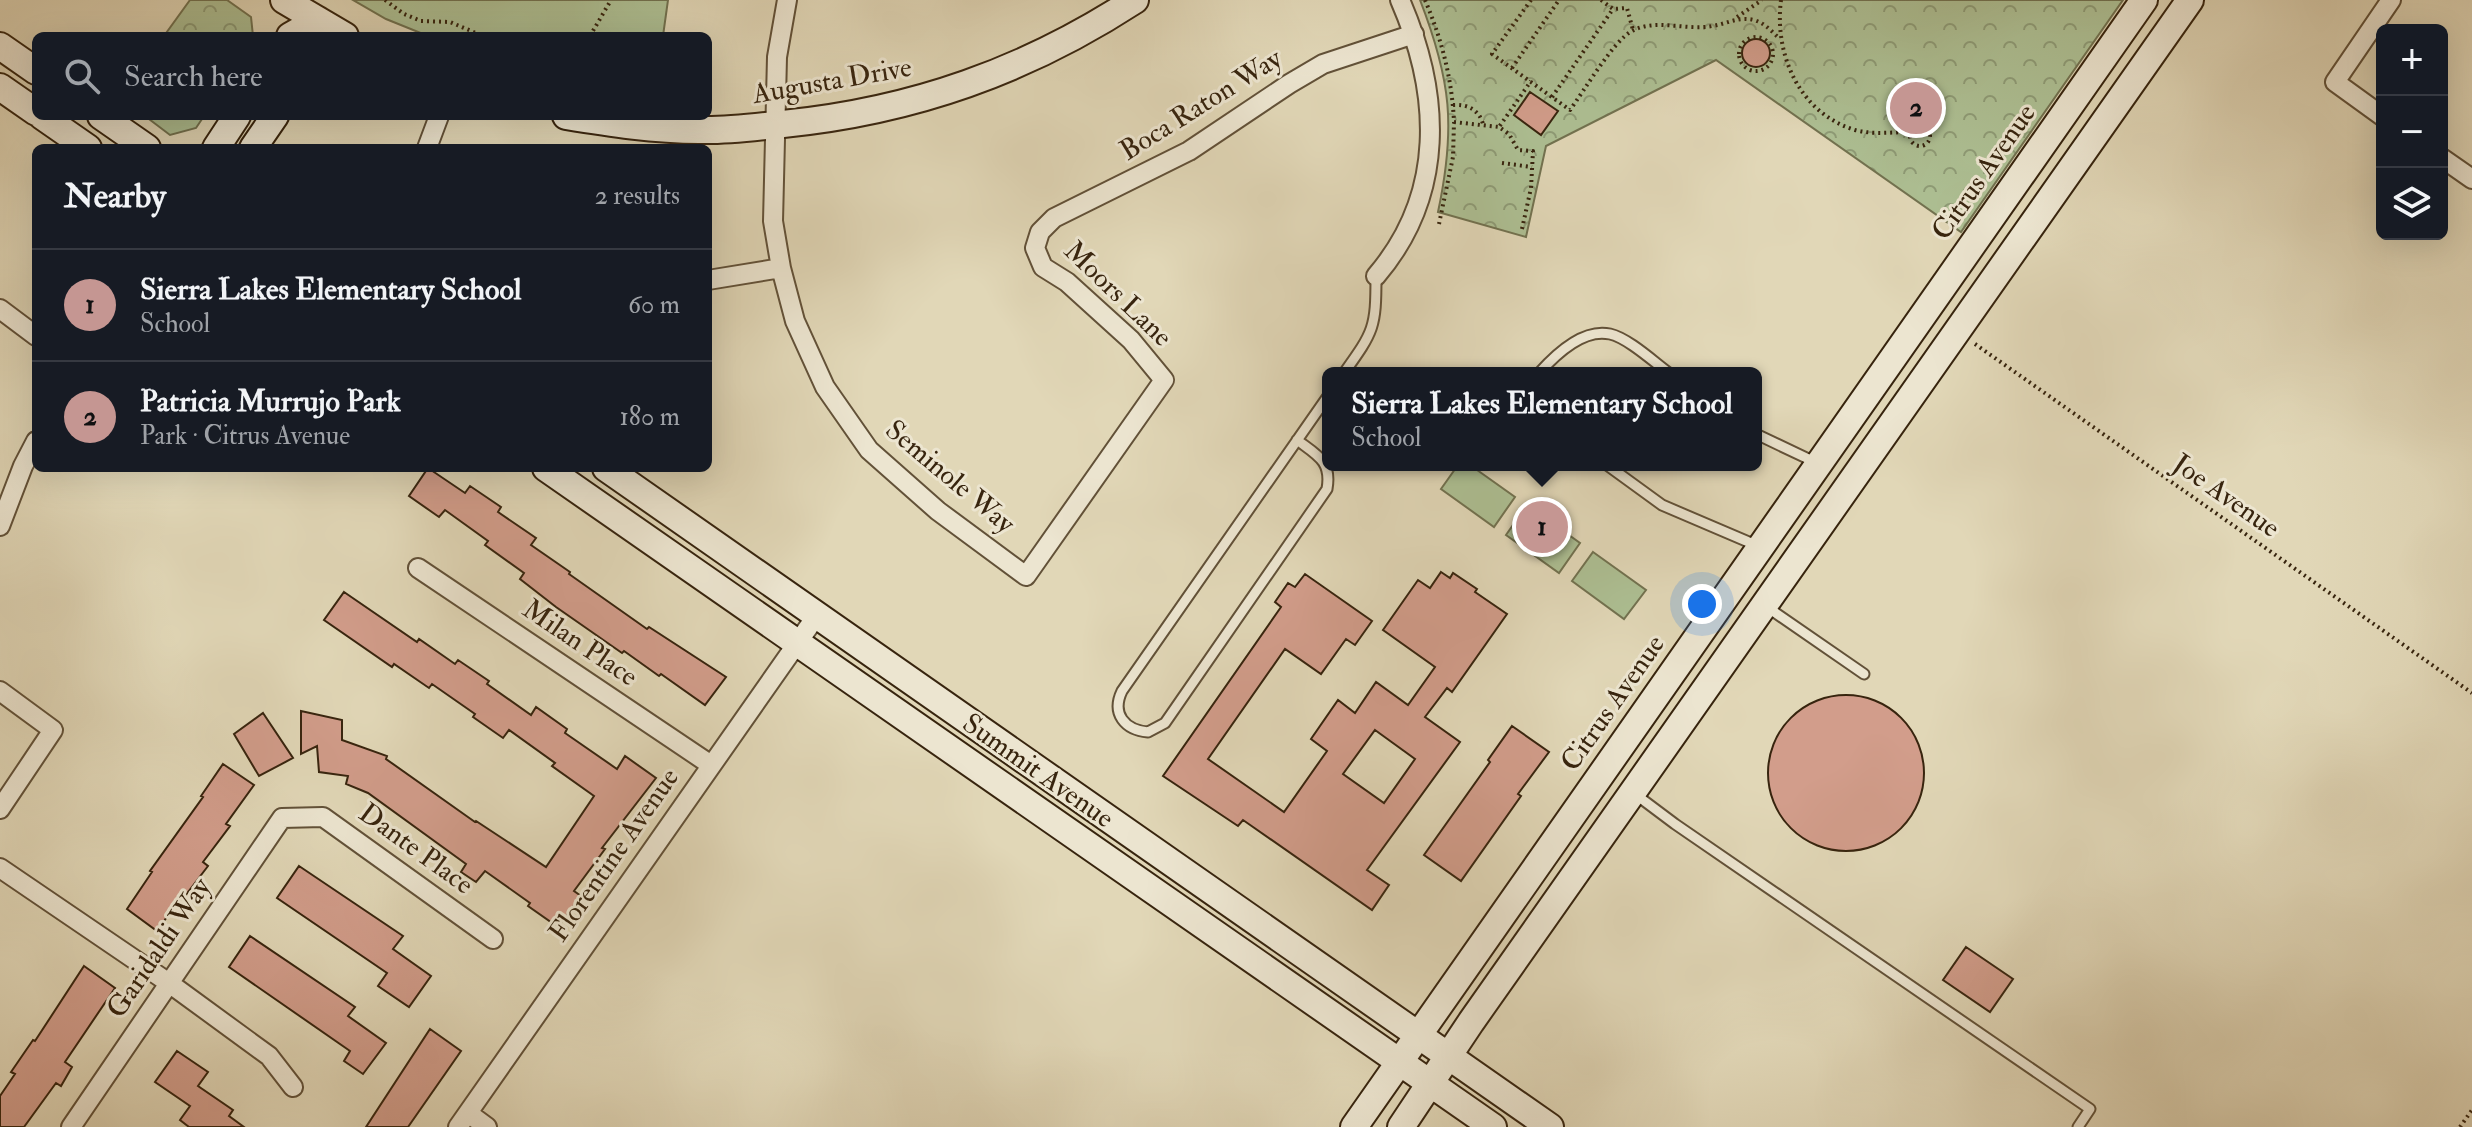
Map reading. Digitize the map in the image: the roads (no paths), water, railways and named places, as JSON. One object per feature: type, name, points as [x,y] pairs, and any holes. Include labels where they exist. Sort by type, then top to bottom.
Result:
[{"type":"main road","points":[[284,0],[318,28]]},
{"type":"main road","name":"Augusta Drive","points":[[591,120],[628,126],[698,130],[835,119],[877,111],[975,82],[1039,55],[1135,0]]},
{"type":"main road","name":"Citrus Avenue","points":[[1354,1127],[2144,0]]},
{"type":"main road","points":[[1401,1127],[1632,792],[2190,0]]},
{"type":"main road","points":[[0,46],[32,68]]},
{"type":"main road","points":[[0,87],[32,109]]},
{"type":"main road","points":[[48,120],[82,144]]},
{"type":"main road","points":[[107,120],[141,144]]},
{"type":"main road","points":[[219,144],[234,120]]},
{"type":"main road","points":[[256,144],[272,120]]},
{"type":"main road","name":"Summit Avenue","points":[[552,472],[1493,1127]]},
{"type":"main road","name":"Summit Avenue","points":[[612,472],[1550,1127]]},
{"type":"street","name":"Seminole Way","points":[[787,0],[777,57],[773,221],[795,321],[825,387],[869,450],[938,511],[1026,576]]},
{"type":"street","points":[[1376,276],[1405,236],[1418,208],[1427,173],[1430,99],[1423,61],[1400,0]]},
{"type":"street","points":[[2376,112],[2335,82],[2391,0]]},
{"type":"street","name":"Boca Raton Way","points":[[1035,248],[1040,232],[1054,218],[1189,151],[1323,64],[1414,34]]},
{"type":"street","points":[[428,144],[438,120]]},
{"type":"street","points":[[2448,162],[2472,179]]},
{"type":"street","name":"Moors Lane","points":[[1026,576],[1164,380],[1131,340],[1067,282],[1043,267],[1035,248]]},
{"type":"street","points":[[712,279],[781,268]]},
{"type":"street","points":[[0,309],[32,333]]},
{"type":"street","points":[[0,526],[32,449]]},
{"type":"street","name":"Milan Place","points":[[418,568],[711,765]]},
{"type":"street","name":"Florentine Avenue","points":[[463,1120],[817,615]]},
{"type":"street","points":[[0,691],[53,730],[0,809]]},
{"type":"street","name":"Dante Place","points":[[302,817],[323,817],[493,939]]},
{"type":"street","name":"Garidaldi Way","points":[[71,1127],[282,818],[302,817]]},
{"type":"street","points":[[0,868],[169,983],[269,1056],[293,1087]]},
{"type":"street","points":[[463,1120],[487,1127]]},
{"type":"lane","points":[[1348,367],[1371,334],[1376,315],[1376,276]]},
{"type":"lane","points":[[1545,367],[1554,357],[1585,337],[1607,333],[1660,367]]},
{"type":"lane","points":[[1322,405],[1122,691],[1118,706],[1129,727],[1148,732],[1165,723],[1327,489],[1328,471]]},
{"type":"lane","points":[[1762,437],[1820,464]]},
{"type":"lane","points":[[1297,440],[1322,460]]},
{"type":"lane","points":[[1615,471],[1662,505],[1761,548]]},
{"type":"lane","points":[[1764,605],[1864,674]]},
{"type":"lane","points":[[1632,792],[2090,1109],[2078,1127]]},
{"type":"place","name":"Patricia Murrujo Park","points":[[1916,108]]},
{"type":"place","name":"Sierra Lakes Elementary School","points":[[1542,527]]}]
